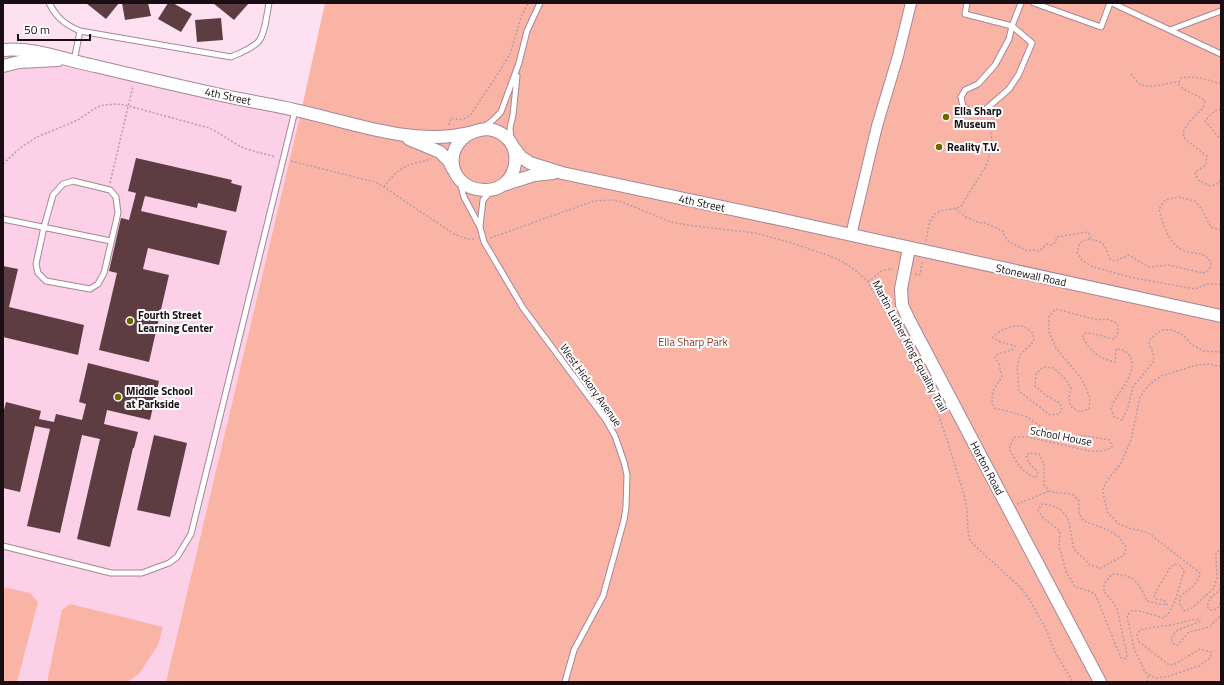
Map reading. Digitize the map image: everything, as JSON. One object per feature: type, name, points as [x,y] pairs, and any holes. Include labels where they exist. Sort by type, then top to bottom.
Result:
[{"type":"street","points":[[846,234],[898,56],[911,3]]},
{"type":"street","name":"4th Street","points":[[3,50],[21,49],[39,52],[136,76],[295,110],[391,133],[424,137],[453,136],[477,131]]},
{"type":"street","name":"4th Street","points":[[3,66],[19,62],[69,60]]},
{"type":"street","points":[[488,129],[506,136],[513,145],[515,161],[511,177],[507,182],[496,188],[484,190],[475,189],[466,184],[456,174],[453,161],[455,147],[461,139],[477,131],[488,129]]},
{"type":"street","name":"4th Street","points":[[391,133],[440,152],[449,161],[456,174]]},
{"type":"street","name":"4th Street","points":[[513,145],[521,157],[530,163],[562,173],[846,234]]},
{"type":"street","name":"4th Street","points":[[496,188],[534,175],[562,173]]},
{"type":"street","name":"Stonewall Road","points":[[846,234],[1221,316]]},
{"type":"street","name":"Horton Road","points":[[909,248],[901,289],[902,305],[908,320],[1100,682]]},
{"type":"lane","points":[[49,3],[54,14],[67,25],[80,31],[230,57],[250,48],[259,41],[263,34],[269,3]]},
{"type":"lane","points":[[477,131],[492,121],[501,112],[519,63],[527,31],[540,3]]},
{"type":"lane","points":[[967,3],[965,14],[1012,26],[1032,43],[1019,74],[1009,89],[985,110],[972,112],[963,107],[961,97],[965,90],[978,84],[995,65],[1010,39],[1012,26],[1021,3]]},
{"type":"lane","points":[[1034,3],[1101,27],[1111,3],[1221,54]]},
{"type":"lane","points":[[1170,30],[1221,11]]},
{"type":"lane","points":[[69,60],[80,31]]},
{"type":"lane","points":[[513,145],[510,128],[519,63]]},
{"type":"lane","points":[[3,546],[111,573],[142,573],[169,563],[177,557],[191,534],[295,110]]},
{"type":"lane","name":"West Hickory Avenue","points":[[456,174],[464,197],[480,227],[484,242],[523,308],[606,420],[615,436],[627,475],[628,490],[624,520],[602,596],[574,650],[564,682]]},
{"type":"lane","points":[[74,181],[110,190],[116,197],[118,213],[104,273],[98,284],[90,289],[46,281],[38,274],[36,264],[44,227],[53,195],[63,184],[74,181]]},
{"type":"lane","name":"West Hickory Avenue","points":[[480,227],[484,200],[496,188]]},
{"type":"lane","points":[[3,219],[111,241]]},
{"type":"path","points":[[451,118],[458,120],[466,119],[494,80],[510,54],[521,17],[528,3]]},
{"type":"path","points":[[1131,74],[1139,84],[1148,86],[1179,82],[1181,78],[1188,76],[1207,79],[1221,84]]},
{"type":"path","points":[[108,189],[136,76]]},
{"type":"path","points":[[1179,82],[1178,84],[1182,90],[1206,101],[1203,108],[1189,122],[1183,132],[1185,139],[1208,156],[1206,165],[1194,172],[1198,180],[1210,186],[1219,183],[1221,178]]},
{"type":"path","points":[[3,164],[20,148],[37,137],[78,120],[97,107],[117,104],[209,128],[245,149],[375,182],[454,234],[467,239],[476,239]]},
{"type":"path","points":[[1221,109],[1210,115],[1205,121],[1221,140]]},
{"type":"path","points":[[868,282],[883,270],[892,268],[920,275],[930,219],[938,212],[961,206],[986,166],[992,140],[988,123]]},
{"type":"path","points":[[1221,230],[1211,227],[1201,208],[1195,201],[1178,197],[1165,200],[1159,209],[1163,226],[1172,241],[1180,249],[1207,257],[1211,263],[1209,270],[1203,272],[1168,264],[1149,267],[1129,256],[1115,261],[1110,259],[1106,247],[1100,241],[1087,239],[1080,243],[1077,252],[1082,260],[1091,266],[1129,277],[1195,289],[1207,284],[1219,284],[1221,286]]},
{"type":"path","name":"Martin Luther King Equality Trail","points":[[489,238],[589,203],[603,200],[613,200],[622,202],[671,222],[692,226],[755,233],[792,243],[830,256],[845,263],[858,272],[868,282],[937,410],[964,495],[967,510],[969,538],[972,544],[1021,588],[1046,629],[1055,652],[1073,682]]},
{"type":"path","points":[[956,208],[966,217],[1004,232],[1004,235],[1009,242],[1028,251],[1039,251],[1047,244],[1051,245],[1055,243],[1057,237],[1062,236],[1088,232],[1091,240]]},
{"type":"path","name":"School House","points":[[1049,490],[1044,485],[1044,464],[1039,454],[1030,453],[1026,456],[1038,472],[1036,478],[1029,476],[1018,465],[1009,449],[1014,437],[1028,437],[1090,451],[1104,451],[1112,447],[1110,440],[1086,436],[1062,435],[1045,429],[1027,417],[994,408],[991,400],[993,391],[1002,377],[999,364],[995,357],[998,354],[1012,350],[1015,346],[1008,343],[997,342],[993,337],[999,331],[1016,326],[1023,326],[1033,333],[1034,341],[1020,355],[1017,368],[1019,391],[1050,415],[1059,414],[1062,410],[1060,403],[1047,396],[1035,386],[1036,374],[1043,367],[1054,368],[1066,380],[1071,388],[1069,397],[1070,406],[1080,412],[1089,408],[1090,398],[1082,379],[1056,348],[1049,332],[1049,316],[1056,309],[1098,320],[1104,318],[1113,320],[1118,325],[1118,333],[1114,338],[1104,337],[1093,333],[1086,333],[1082,337],[1092,352],[1107,360],[1115,362],[1116,349],[1121,349],[1128,353],[1132,358],[1132,369],[1126,384],[1116,398],[1111,409],[1114,417],[1118,419],[1122,420],[1134,387],[1154,361],[1149,343],[1151,338],[1162,330],[1172,330],[1191,344],[1204,351],[1221,352]]},
{"type":"path","points":[[1221,367],[1209,364],[1197,365],[1160,376],[1148,386],[1140,397],[1130,440],[1120,465],[1103,488],[1108,513],[1119,524],[1132,529],[1147,532],[1200,573],[1199,580],[1194,586],[1180,597],[1180,605],[1184,611],[1192,608],[1214,589],[1217,578],[1216,554],[1221,548]]},
{"type":"path","points":[[1008,508],[1049,490],[1051,492],[1072,494],[1079,501],[1079,514],[1084,521],[1106,529],[1118,536],[1126,547],[1124,555],[1101,568],[1090,565],[1074,548],[1068,518],[1060,509],[1042,504],[1038,510],[1043,518],[1060,531],[1059,546],[1066,571],[1075,587],[1095,594],[1121,658],[1126,659],[1127,654],[1122,630],[1117,609],[1104,592],[1104,584],[1112,574],[1124,574],[1134,578],[1147,601],[1167,605],[1165,602],[1156,599],[1154,595],[1170,568],[1175,564],[1181,566],[1184,571],[1176,596],[1168,614],[1164,618],[1140,611],[1131,611],[1127,616],[1134,648],[1144,672],[1155,678],[1166,678],[1199,666],[1211,657],[1211,652],[1200,649],[1175,664],[1169,664],[1138,641],[1137,635],[1140,630],[1196,619],[1200,621],[1180,629],[1173,634],[1171,639],[1174,644],[1178,645],[1188,633],[1208,627],[1221,615]]},
{"type":"path","points":[[1221,589],[1210,598],[1207,607],[1210,610],[1217,609],[1221,602]]},
{"type":"path","points":[[1147,682],[1148,674]]},
{"type":"shaded area","name":"Middle School at Parkside","points":[[3,50],[301,112],[166,682],[3,682]]},
{"type":"green space","name":"Ella Sharp Park","points":[[325,3],[1221,3],[1221,682],[166,682],[301,112]]},
{"type":"green space","points":[[3,587],[30,593],[38,602],[17,682],[3,682]]},
{"type":"green space","points":[[70,604],[163,627],[158,645],[139,674],[127,682],[47,682],[62,610]]},
{"type":"building","points":[[86,3],[119,3],[106,19]]},
{"type":"building","points":[[122,3],[148,3],[151,16],[125,20]]},
{"type":"building","points":[[168,3],[173,3],[192,14],[181,32],[158,19]]},
{"type":"building","points":[[213,3],[249,3],[234,20]]},
{"type":"building","points":[[221,18],[223,40],[197,42],[195,20]]},
{"type":"building","points":[[136,158],[232,180],[231,183],[242,186],[236,212],[198,203],[197,208],[145,196],[141,211],[227,231],[219,265],[148,248],[143,269],[169,275],[149,362],[99,350],[117,273],[109,271],[121,218],[129,220],[136,193],[128,191]]},
{"type":"building","points":[[3,266],[18,269],[9,307],[84,325],[78,355],[3,337]]},
{"type":"building","points":[[88,363],[159,381],[150,420],[107,410],[104,424],[138,432],[110,547],[77,539],[100,439],[82,435],[60,533],[27,526],[50,429],[35,426],[20,492],[3,488],[3,414],[6,402],[41,411],[39,419],[54,422],[56,414],[82,420],[86,404],[79,402]]},
{"type":"building","points":[[154,435],[187,443],[170,517],[137,510]]},
{"type":"place","name":"Ella Sharp Museum","points":[[946,117]]},
{"type":"place","name":"Reality T.V.","points":[[939,147]]},
{"type":"place","name":"Fourth Street Learning Center","points":[[130,321]]},
{"type":"place","name":"Middle School at Parkside","points":[[118,397]]}]
